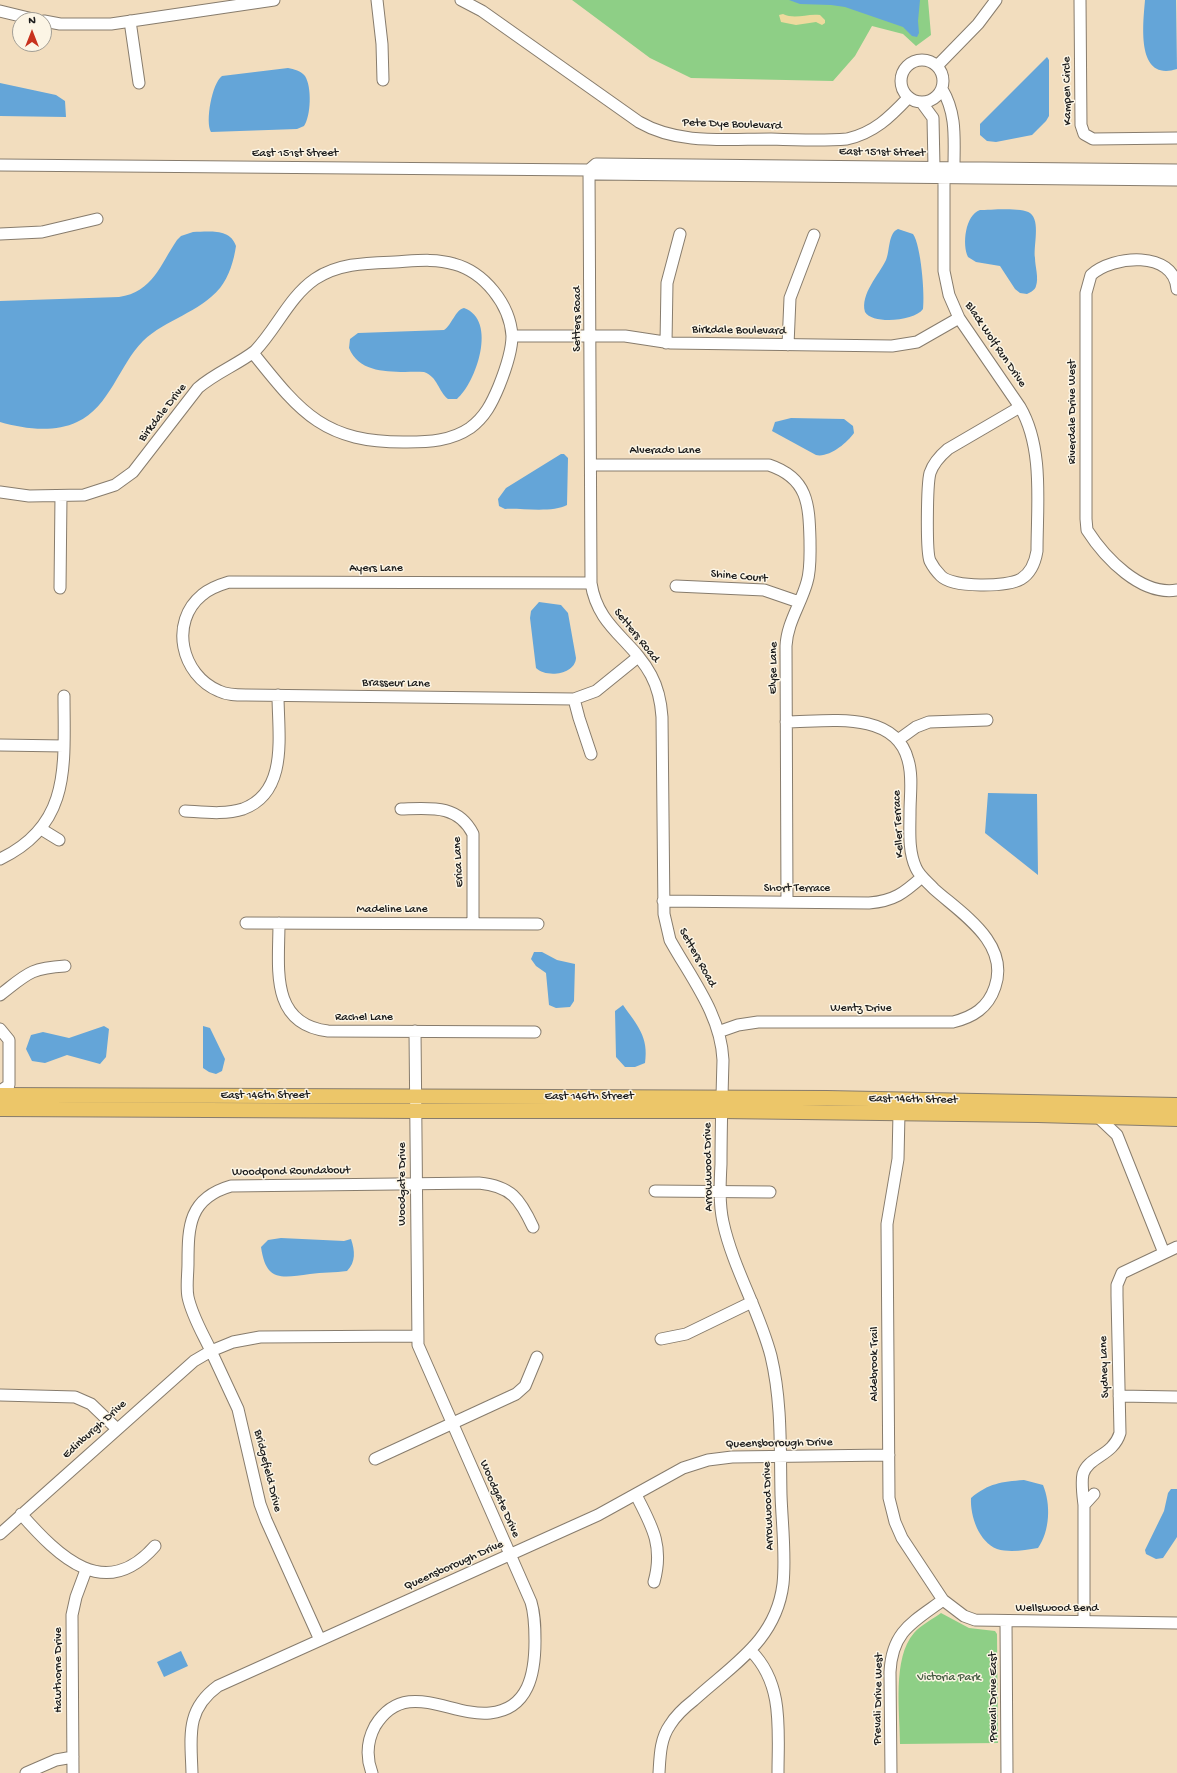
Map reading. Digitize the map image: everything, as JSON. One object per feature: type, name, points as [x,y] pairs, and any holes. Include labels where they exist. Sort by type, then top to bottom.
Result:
[{"type":"main road","name":"East 146th Street","points":[[1,1097],[416,1105],[1055,1102],[1177,1105]]},
{"type":"main road","name":"East 146th Street","points":[[722,1104],[898,1114],[1177,1119]]},
{"type":"street","points":[[52,22],[89,25],[130,21],[274,0]]},
{"type":"street","points":[[377,0],[382,44],[383,80]]},
{"type":"street","name":"Pete Dye Boulevard","points":[[461,0],[482,11],[639,122],[649,128],[671,136],[698,139],[847,139],[859,136],[880,125],[892,116],[908,98]]},
{"type":"street","points":[[937,66],[982,20],[996,0]]},
{"type":"street","name":"Kampen Circle","points":[[1080,0],[1081,125],[1084,134],[1093,139],[1177,138]]},
{"type":"street","points":[[0,11],[12,14]]},
{"type":"street","points":[[130,21],[139,83]]},
{"type":"street","points":[[922,103],[934,99],[942,89],[943,74],[937,66],[931,62],[918,60],[906,67],[902,73],[901,86],[908,98],[922,103],[933,118],[934,167]]},
{"type":"street","points":[[942,89],[950,102],[953,119],[954,167]]},
{"type":"street","name":"East 151st Street","points":[[0,164],[589,170],[595,174],[1177,180]]},
{"type":"street","name":"East 151st Street","points":[[589,170],[596,164],[1177,170]]},
{"type":"street","name":"Setters Road","points":[[589,170],[592,583],[596,603],[604,618],[638,657],[650,675],[661,706],[664,901],[666,927],[670,940],[710,1010],[718,1032],[723,1055],[722,1104]]},
{"type":"street","name":"Black Wolf Run Drive","points":[[944,178],[944,271],[949,295],[959,318],[1020,406],[1033,433],[1036,456],[1037,551],[1035,563],[1022,578],[1011,584],[951,582],[942,578],[930,561],[928,487],[930,473],[941,455],[948,449],[1020,406]]},
{"type":"street","points":[[0,234],[42,232],[98,219]]},
{"type":"street","points":[[666,343],[667,283],[680,234]]},
{"type":"street","points":[[788,345],[790,298],[814,235]]},
{"type":"street","name":"Riverdale Drive West","points":[[1177,289],[1172,275],[1158,263],[1128,260],[1111,262],[1096,271],[1091,275],[1086,293],[1087,530],[1097,545],[1138,583],[1161,591],[1177,590]]},
{"type":"street","name":"Birkdale Drive","points":[[0,492],[29,496],[84,495],[115,485],[133,472],[198,388],[205,382],[253,353],[273,330],[294,299],[307,285],[329,271],[341,266],[368,263],[432,261],[456,264],[485,282],[501,302],[512,336]]},
{"type":"street","name":"Birkdale Boulevard","points":[[512,336],[632,336],[666,343],[906,345],[929,336],[959,318]]},
{"type":"street","points":[[253,353],[297,406],[315,420],[330,428],[345,435],[373,441],[435,442],[469,429],[492,404],[504,373],[512,336]]},
{"type":"street","name":"Alverado Lane","points":[[592,464],[738,464]]},
{"type":"street","name":"Elyse Lane","points":[[738,464],[759,464],[777,468],[793,478],[805,493],[809,510],[810,566],[807,584],[791,622],[786,640],[787,902]]},
{"type":"street","points":[[60,588],[61,496]]},
{"type":"street","name":"Ayers Lane","points":[[184,627],[190,610],[201,595],[210,589],[229,582],[592,583]]},
{"type":"street","name":"Shine Court","points":[[676,586],[764,590],[800,602]]},
{"type":"street","name":"Brasseur Lane","points":[[184,627],[183,644],[189,664],[197,676],[209,686],[231,694],[574,699],[596,692],[638,657]]},
{"type":"street","points":[[185,811],[217,812],[243,809],[257,801],[267,791],[274,779],[277,763],[278,695]]},
{"type":"street","points":[[0,859],[21,847],[41,829],[53,810],[59,795],[63,777],[64,696]]},
{"type":"street","points":[[574,699],[592,754]]},
{"type":"street","points":[[898,740],[916,727],[930,722],[987,720]]},
{"type":"street","name":"Keller Terrace","points":[[786,722],[868,723],[883,729],[898,740],[908,760],[912,856],[917,871],[977,928],[992,945],[998,968],[993,993]]},
{"type":"street","points":[[0,745],[64,746]]},
{"type":"street","name":"Erica Lane","points":[[400,809],[436,809],[446,811],[456,814],[469,826],[473,834],[473,923]]},
{"type":"street","points":[[41,829],[59,840]]},
{"type":"street","name":"Short Terrace","points":[[664,901],[881,902],[890,900],[903,893],[922,877]]},
{"type":"street","name":"Madeline Lane","points":[[246,923],[538,924]]},
{"type":"street","name":"Rachel Lane","points":[[279,923],[279,987],[285,1004],[298,1019],[318,1030],[535,1032]]},
{"type":"street","points":[[0,995],[30,972],[45,967],[65,966]]},
{"type":"street","name":"Wentz Drive","points":[[718,1032],[738,1025],[758,1022],[953,1022],[974,1015],[983,1008],[993,993]]},
{"type":"street","name":"Woodgate Drive","points":[[372,1773],[368,1752],[371,1736],[379,1720],[393,1708],[404,1703],[420,1700],[436,1702],[468,1711],[492,1712],[512,1704],[521,1697],[528,1687],[535,1666],[534,1614],[531,1602],[420,1355],[417,1336],[416,1031]]},
{"type":"street","points":[[0,1033],[9,1040],[9,1085],[1,1097]]},
{"type":"street","name":"Arrowwood Drive","points":[[659,1773],[660,1752],[669,1726],[679,1713],[703,1691],[751,1651],[774,1615],[780,1599],[783,1583],[780,1456],[776,1384],[771,1356],[729,1243],[723,1220],[720,1191],[722,1104]]},
{"type":"street","name":"Aldebrook Trail","points":[[898,1114],[898,1159],[887,1224],[889,1498],[895,1522],[902,1538],[943,1600]]},
{"type":"street","points":[[1098,1117],[1117,1136],[1164,1253]]},
{"type":"street","points":[[1117,1136],[1122,1118]]},
{"type":"street","name":"Woodpond Roundabout","points":[[211,1351],[191,1310],[188,1296],[188,1231],[195,1211],[206,1198],[223,1188],[239,1185],[479,1183],[500,1187],[519,1201],[533,1227]]},
{"type":"street","points":[[656,1191],[770,1192]]},
{"type":"street","name":"Sydney Lane","points":[[1084,1505],[1083,1474],[1090,1463],[1112,1449],[1118,1441],[1120,1433],[1117,1296],[1119,1278],[1122,1273],[1177,1247]]},
{"type":"street","points":[[661,1339],[686,1334],[752,1302]]},
{"type":"street","points":[[211,1351],[233,1342],[260,1337],[417,1336]]},
{"type":"street","name":"Edinburgh Drive","points":[[0,1534],[116,1428],[194,1361],[211,1351]]},
{"type":"street","name":"Bridgefield Drive","points":[[211,1351],[238,1409],[260,1504],[266,1520],[320,1640]]},
{"type":"street","points":[[375,1459],[516,1394],[525,1386],[537,1357]]},
{"type":"street","points":[[0,1396],[74,1397],[91,1404],[116,1428]]},
{"type":"street","points":[[1119,1396],[1177,1397]]},
{"type":"street","name":"Queensborough Drive","points":[[192,1773],[193,1720],[198,1705],[206,1694],[223,1683],[598,1515],[636,1495],[670,1474],[704,1461],[732,1457],[888,1455]]},
{"type":"street","points":[[1084,1621],[1084,1505],[1094,1494]]},
{"type":"street","points":[[636,1495],[651,1526],[658,1548],[659,1566],[654,1582]]},
{"type":"street","points":[[21,1514],[59,1553],[86,1570],[104,1573],[125,1569],[143,1559],[155,1546]]},
{"type":"street","name":"Hawthorne Drive","points":[[73,1773],[72,1615],[76,1597],[86,1570]]},
{"type":"street","name":"Wellswood Bend","points":[[943,1600],[951,1608],[969,1618],[983,1622],[1084,1621],[1177,1623]]},
{"type":"street","name":"Prevali Drive West","points":[[891,1773],[891,1655],[897,1639],[904,1630],[943,1600]]},
{"type":"street","name":"Prevali Drive East","points":[[1006,1621],[1007,1773]]},
{"type":"street","points":[[751,1651],[759,1659],[768,1674],[775,1693],[778,1721],[778,1773]]},
{"type":"street","points":[[26,1773],[56,1760],[73,1756]]},
{"type":"green space","points":[[572,0],[928,0],[931,35],[916,46],[903,34],[872,26],[855,56],[833,81],[691,78],[650,58]]},
{"type":"green space","name":"Victoria Park","points":[[941,1613],[969,1628],[995,1631],[997,1634],[998,1743],[900,1744],[899,1686],[903,1656],[907,1644],[914,1633]]},
{"type":"sand","points":[[783,14],[788,16],[820,15],[825,20],[825,23],[822,25],[816,22],[796,25],[781,22],[779,15]]},
{"type":"water","points":[[789,0],[920,0],[918,21],[919,33],[917,37],[912,36],[903,27],[845,7],[800,4]]},
{"type":"water","points":[[1145,0],[1176,0],[1177,69],[1164,71],[1154,67],[1148,59],[1143,36]]},
{"type":"water","points":[[1047,57],[1049,60],[1049,116],[1046,121],[1032,135],[996,142],[987,141],[980,135],[980,124]]},
{"type":"water","points":[[288,68],[302,73],[305,76],[309,87],[309,109],[304,126],[297,129],[211,132],[209,127],[210,103],[215,86],[222,76]]},
{"type":"water","points":[[0,83],[56,95],[65,101],[66,117],[0,116]]},
{"type":"water","points":[[980,210],[1020,210],[1030,213],[1033,217],[1036,228],[1035,253],[1037,283],[1034,290],[1031,292],[1027,294],[1020,293],[1015,289],[1000,266],[976,262],[968,257],[965,245],[966,231],[971,218]]},
{"type":"water","points":[[898,229],[913,234],[916,240],[922,270],[923,309],[919,313],[903,319],[876,319],[869,316],[865,312],[865,298],[886,260],[892,234]]},
{"type":"water","points":[[193,232],[218,232],[229,236],[236,246],[226,279],[212,297],[152,333],[143,341],[127,362],[98,406],[77,422],[59,428],[39,429],[0,422],[0,301],[119,297],[131,294],[140,290],[148,283],[160,268],[181,236]]},
{"type":"water","points":[[464,308],[474,315],[480,325],[482,338],[477,366],[471,380],[457,399],[448,399],[429,374],[424,372],[392,372],[371,368],[362,364],[349,348],[350,339],[358,333],[444,330],[458,312]]},
{"type":"water","points":[[791,418],[844,419],[853,426],[854,433],[847,441],[832,452],[816,455],[772,431],[775,422]]},
{"type":"water","points":[[561,454],[564,454],[568,458],[567,505],[545,510],[505,509],[499,506],[498,499],[506,488]]},
{"type":"water","points":[[539,602],[561,605],[568,613],[576,658],[571,668],[566,671],[553,674],[546,673],[536,668],[530,618],[531,611]]},
{"type":"water","points":[[988,793],[1037,794],[1038,875],[985,833]]},
{"type":"water","points":[[534,952],[542,952],[557,960],[575,964],[574,1001],[570,1007],[556,1008],[549,1005],[546,973],[536,966],[531,959]]},
{"type":"water","points":[[623,1005],[641,1032],[645,1046],[645,1063],[635,1067],[625,1067],[616,1057],[615,1011]]},
{"type":"water","points":[[104,1026],[109,1029],[106,1057],[100,1064],[67,1055],[45,1063],[32,1061],[26,1049],[31,1035],[43,1032],[69,1038]]},
{"type":"water","points":[[203,1026],[210,1028],[225,1059],[222,1071],[216,1074],[203,1068]]},
{"type":"water","points":[[281,1238],[344,1241],[351,1239],[354,1252],[352,1264],[347,1271],[291,1276],[276,1275],[267,1267],[263,1258],[261,1247],[268,1240]]},
{"type":"water","points":[[1024,1480],[1043,1485],[1046,1492],[1048,1517],[1045,1534],[1038,1548],[1012,1551],[997,1549],[985,1541],[977,1528],[972,1513],[971,1498],[990,1486]]},
{"type":"water","points":[[1171,1489],[1177,1489],[1177,1537],[1163,1558],[1156,1559],[1146,1554],[1145,1550],[1164,1511],[1168,1493]]},
{"type":"water","points":[[181,1651],[188,1666],[164,1677],[157,1662]]}]
